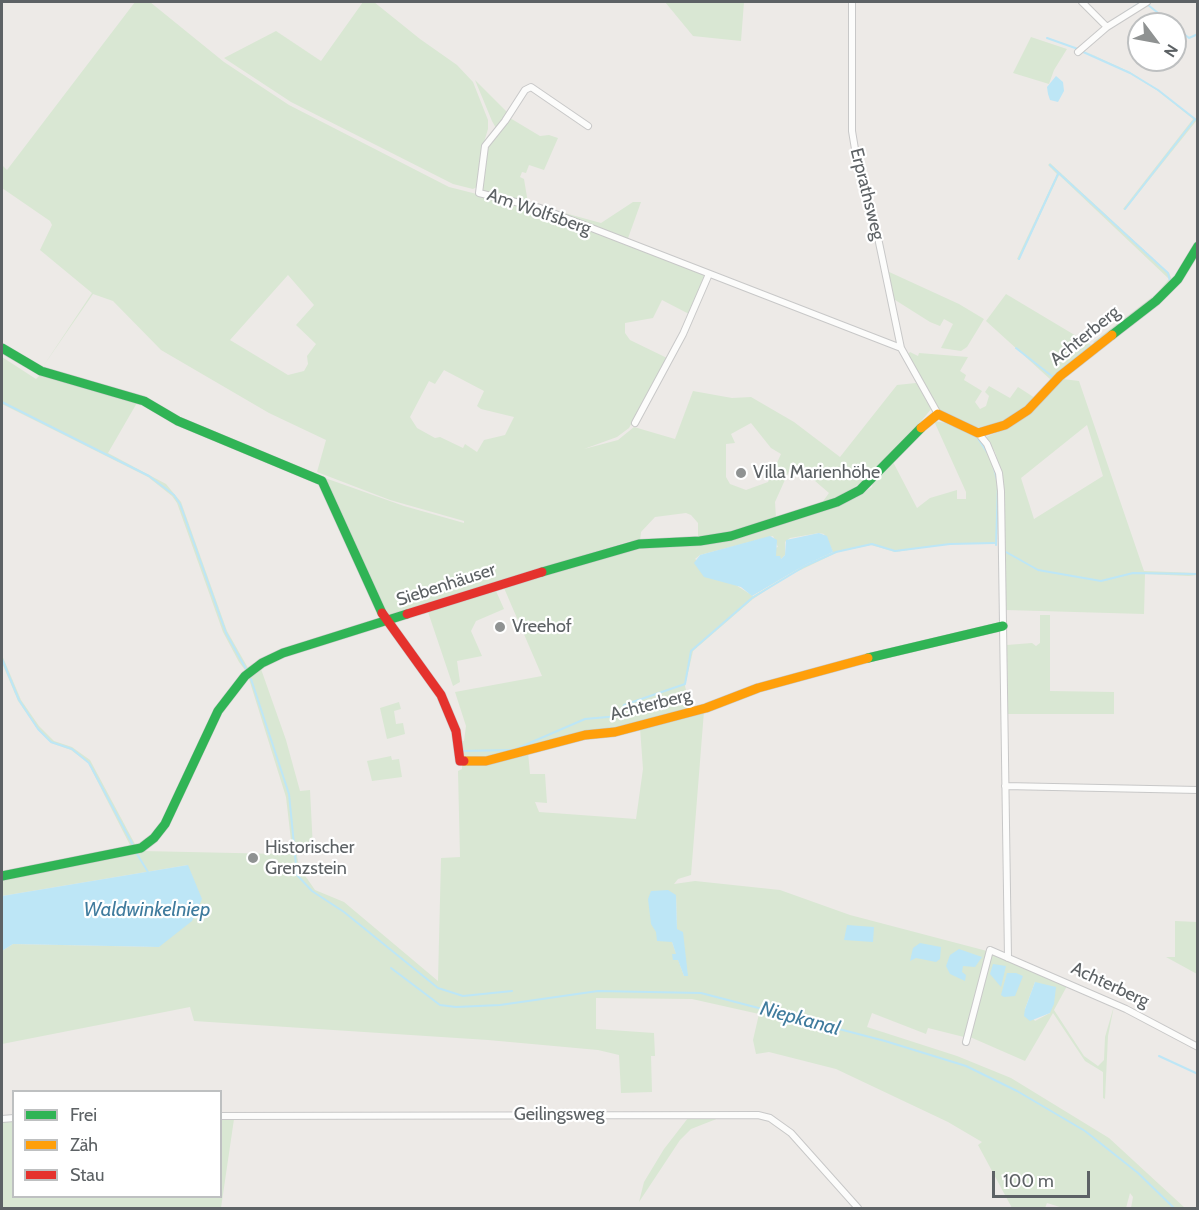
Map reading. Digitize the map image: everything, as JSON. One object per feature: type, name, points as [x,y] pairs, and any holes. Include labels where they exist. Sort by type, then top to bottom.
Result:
[{"type":"street","name":"Erprathsweg","points":[[852,2],[852,131],[859,172],[877,233],[901,348],[938,414]]},
{"type":"street","points":[[1082,2],[1107,27]]},
{"type":"street","points":[[1078,52],[1107,27],[1147,2]]},
{"type":"street","name":"Am Wolfsberg","points":[[588,126],[531,87],[525,90],[485,146],[479,193],[540,208],[901,348]]},
{"type":"street","name":"Achterberg","points":[[978,433],[1005,425],[1029,410],[1060,376],[1156,301],[1178,279],[1197,246]]},
{"type":"street","points":[[635,423],[682,334],[709,274]]},
{"type":"street","name":"Siebenhäuser","points":[[2,348],[41,371],[144,400],[178,421],[322,481],[386,621],[639,544],[700,541],[731,536],[837,502],[860,489],[938,414]]},
{"type":"street","points":[[938,414],[978,433],[987,444],[999,473],[1002,491],[1008,958]]},
{"type":"street","points":[[2,876],[141,848],[165,825],[218,711],[245,676],[262,663],[283,653],[386,621]]},
{"type":"street","name":"Achterberg","points":[[386,621],[441,695],[456,731],[460,761],[470,762],[486,761],[585,735],[615,732],[706,708],[758,688],[860,660],[1003,626]]},
{"type":"street","points":[[1005,786],[1197,790]]},
{"type":"street","name":"Achterberg","points":[[966,1042],[990,950],[1126,1009],[1197,1047]]},
{"type":"street","name":"Geilingsweg","points":[[222,1116],[758,1115],[770,1118],[791,1133],[858,1209]]},
{"type":"green space","points":[[135,2],[150,2],[224,62],[289,105],[449,187],[536,209],[636,249],[707,274],[689,314],[662,300],[653,318],[625,323],[625,333],[630,340],[667,358],[629,428],[617,437],[584,449],[618,440],[634,427],[675,439],[693,391],[732,398],[751,397],[794,422],[840,457],[897,385],[916,383],[932,408],[899,448],[868,478],[839,497],[821,504],[829,493],[793,462],[775,502],[776,518],[732,532],[698,538],[698,523],[691,515],[686,513],[655,517],[641,532],[640,541],[630,541],[388,615],[384,613],[325,478],[404,506],[464,523],[464,521],[390,500],[317,472],[326,440],[269,413],[161,350],[113,301],[93,294],[42,368],[92,293],[40,250],[52,225],[50,221],[2,188],[2,165],[7,170]],"holes":[[[288,275],[314,305],[296,325],[316,344],[307,356],[308,364],[304,371],[288,375],[230,340]],[[444,370],[484,391],[477,406],[514,417],[505,435],[484,440],[477,452],[465,444],[463,448],[440,437],[435,438],[417,428],[410,417],[429,381],[435,384]],[[751,423],[771,448],[781,454],[768,482],[746,490],[730,484],[726,477],[726,444],[735,443],[731,434]]]},
{"type":"green space","points":[[363,2],[374,2],[457,65],[473,82],[488,120],[477,187],[473,189],[453,184],[291,102],[224,58],[276,31],[321,61]]},
{"type":"green space","points":[[665,2],[744,2],[741,41],[693,36]]},
{"type":"green space","points":[[1031,37],[1067,49],[1054,70],[1049,84],[1013,73]]},
{"type":"green space","points":[[1082,50],[1130,72],[1158,90],[1197,120],[1125,210],[1123,209],[1193,119],[1158,91],[1129,73]]},
{"type":"green space","points":[[475,80],[508,113],[497,130],[492,121]]},
{"type":"green space","points":[[510,118],[540,136],[549,135],[558,138],[544,170],[529,165],[526,173],[522,172],[520,177],[524,179],[528,203],[482,191],[488,146]]},
{"type":"green space","points":[[1050,163],[1169,273],[1172,279],[1157,297],[1096,344],[1093,342],[1156,294],[1169,279],[1059,175],[1019,260],[1017,259],[1057,174],[1048,165]]},
{"type":"green space","points":[[633,202],[641,202],[627,241],[557,211],[601,223]]},
{"type":"green space","points":[[887,271],[959,304],[984,319],[967,347],[961,351],[941,348],[953,324],[944,319],[940,326],[930,322],[892,298]]},
{"type":"green space","points":[[1006,294],[1093,346],[1051,380],[986,321]]},
{"type":"green space","points":[[910,352],[918,356],[919,353],[968,357],[960,371],[966,375],[964,380],[982,391],[975,402],[980,409],[986,406],[989,396],[985,392],[989,386],[1010,398],[1018,387],[1035,398],[1017,414],[995,425],[973,428],[940,412],[907,355]]},
{"type":"green space","points":[[2,357],[36,379],[41,374],[138,401],[108,453],[166,484],[181,502],[227,631],[248,668],[245,670],[239,662],[223,632],[177,503],[172,496],[148,477],[2,404]]},
{"type":"green space","points":[[1063,379],[1079,381],[1144,571],[1197,573],[1197,575],[1145,574],[1144,614],[1006,610],[1003,478],[995,452],[986,437],[1010,427]],"holes":[[[1087,425],[1103,476],[1034,519],[1021,478]]]},
{"type":"green space","points":[[934,421],[946,423],[978,436],[989,455],[998,484],[997,544],[949,544],[895,552],[871,545],[838,552],[786,577],[753,599],[693,651],[685,686],[691,710],[481,760],[461,758],[460,742],[464,741],[466,726],[455,692],[542,676],[504,588],[632,549],[699,543],[827,508],[856,497],[872,487],[874,477],[892,460],[917,508],[930,498],[957,490],[957,499],[966,499],[966,492]],"holes":[[[824,534],[833,552],[805,565],[753,596],[695,559],[700,555],[773,536],[778,547],[774,548],[776,557],[781,559],[785,555],[785,542],[790,538]]]},
{"type":"green space","points":[[496,591],[504,609],[476,621],[471,631],[482,656],[457,661],[460,682],[453,686],[428,612]]},
{"type":"green space","points":[[1040,615],[1050,615],[1050,691],[1114,692],[1114,714],[1008,714],[1007,645],[1032,643],[1036,646],[1040,643]]},
{"type":"green space","points":[[2,655],[21,700],[39,726],[54,741],[72,747],[90,760],[136,846],[131,847],[88,763],[71,750],[51,743],[38,730],[18,701],[2,663]]},
{"type":"green space","points":[[261,669],[286,740],[300,791],[310,790],[313,849],[296,850],[299,867],[315,890],[344,902],[438,981],[441,858],[460,857],[458,771],[462,769],[462,764],[528,752],[530,774],[545,774],[547,803],[535,802],[539,812],[636,819],[643,769],[640,728],[704,711],[691,875],[678,879],[674,884],[695,881],[780,890],[850,915],[987,951],[964,1037],[928,1028],[926,1034],[872,1013],[867,1027],[957,1056],[1011,1078],[1109,1138],[1185,1208],[1131,1208],[1133,1197],[1130,1193],[1126,1208],[1063,1208],[1047,1203],[1045,1208],[1012,1208],[978,1145],[982,1142],[948,1122],[836,1069],[769,1052],[756,1054],[753,1040],[759,1014],[692,999],[596,998],[596,1029],[654,1033],[655,1056],[651,1056],[652,1092],[621,1093],[619,1055],[598,1050],[488,1040],[194,1021],[190,1007],[2,1044],[2,951],[13,944],[159,947],[188,865],[2,896],[2,879],[142,851],[281,854],[282,849],[292,849],[286,797],[249,679]],"holes":[[[676,895],[677,929],[684,976],[672,942],[657,932]]]},
{"type":"green space","points":[[399,702],[401,709],[394,711],[396,724],[403,723],[405,734],[387,739],[380,708]]},
{"type":"green space","points":[[391,756],[392,760],[399,759],[402,777],[372,781],[367,761]]},
{"type":"green space","points":[[1175,921],[1197,922],[1197,974],[1166,957],[1175,957]]},
{"type":"green space","points":[[994,954],[1067,986],[1054,1010],[1084,1056],[1098,1066],[1104,1060],[1105,1037],[1114,1006],[1108,1036],[1105,1099],[1103,1098],[1103,1072],[1085,1061],[1053,1013],[1025,1061],[970,1037],[990,956]],"holes":[[[1035,982],[1050,1013],[1035,1021],[1025,1009]]]},
{"type":"green space","points":[[688,1118],[719,1118],[691,1129],[680,1140],[639,1202],[644,1182],[664,1149]]},
{"type":"green space","points":[[222,1119],[234,1119],[221,1208],[2,1208],[2,1122],[12,1121],[12,1198],[222,1198]]},
{"type":"water","points":[[1056,76],[1063,82],[1064,91],[1058,102],[1050,100],[1047,87]]},
{"type":"water","points":[[819,533],[827,536],[833,552],[805,565],[752,596],[741,587],[704,577],[694,563],[700,555],[770,536],[777,540],[776,556],[780,556],[781,559],[785,555],[786,540]]},
{"type":"water","name":"Waldwinkelniep","points":[[188,865],[202,899],[192,921],[159,947],[13,944],[2,951],[2,896]]},
{"type":"water","points":[[668,890],[676,895],[677,929],[683,932],[688,976],[684,976],[678,960],[673,960],[672,954],[676,954],[672,942],[657,941],[656,932],[651,924],[648,899],[651,891]]},
{"type":"water","points":[[847,925],[874,927],[873,942],[844,940]]},
{"type":"water","points":[[920,943],[941,947],[940,959],[936,962],[916,958],[910,961],[913,948]]},
{"type":"water","points":[[959,949],[982,957],[975,967],[963,966],[965,981],[950,974],[946,966],[950,955]]},
{"type":"water","points":[[993,964],[1006,966],[1001,987],[990,974]]},
{"type":"water","points":[[1007,973],[1023,976],[1015,996],[1001,995]]},
{"type":"water","points":[[1035,982],[1056,987],[1054,1004],[1050,1013],[1030,1021],[1024,1016]]},
{"type":"waterway","points":[[1124,13],[1141,2]]},
{"type":"waterway","points":[[1148,5],[1157,12]]},
{"type":"waterway","points":[[1187,36],[1189,38],[1198,34]]},
{"type":"waterway","points":[[1047,38],[1078,49]]},
{"type":"waterway","points":[[1081,51],[1130,73],[1158,90],[1195,119]]},
{"type":"waterway","points":[[1125,209],[1195,119],[1198,121]]},
{"type":"waterway","points":[[1050,165],[1168,273],[1170,281]]},
{"type":"waterway","points":[[1019,259],[1058,174]]},
{"type":"waterway","points":[[1095,343],[1102,338]]},
{"type":"waterway","points":[[1057,373],[1090,347]]},
{"type":"waterway","points":[[1016,348],[1053,377]]},
{"type":"waterway","points":[[2,402],[149,476],[174,495],[180,504],[226,633],[246,669]]},
{"type":"waterway","points":[[977,437],[989,455]]},
{"type":"waterway","points":[[994,468],[997,480]]},
{"type":"waterway","points":[[996,545],[998,486]]},
{"type":"waterway","points":[[518,748],[585,719],[619,716],[624,705],[685,684],[691,651],[752,598],[805,566],[836,552],[872,544],[895,551],[950,544],[994,543]]},
{"type":"waterway","points":[[1006,552],[1038,570],[1101,581],[1133,573],[1198,574]]},
{"type":"waterway","points":[[2,659],[19,700],[38,729],[51,742],[72,749],[89,763],[133,845]]},
{"type":"waterway","points":[[251,679],[289,794],[297,875],[312,891],[344,912],[438,988],[463,996],[512,991]]},
{"type":"waterway","points":[[462,751],[513,750]]},
{"type":"waterway","points":[[137,854],[148,872]]},
{"type":"waterway","name":"Niepkanal","points":[[391,968],[440,1005],[456,1007],[500,1005],[598,991],[701,993],[885,1041],[966,1066],[1017,1091],[1085,1131],[1138,1173],[1174,1208]]},
{"type":"waterway","points":[[1159,1056],[1198,1074]]},
{"type":"traffic: fast","points":[[1112,335],[1156,301],[1178,279],[1198,246]]},
{"type":"traffic: fast","points":[[2,348],[41,371],[144,401],[178,421],[322,481],[382,613]]},
{"type":"traffic: fast","points":[[542,572],[639,544],[700,541],[731,536],[837,502],[860,490],[921,428]]},
{"type":"traffic: fast","points":[[2,876],[141,848],[154,838],[165,824],[218,711],[245,676],[262,663],[283,653],[407,614]]},
{"type":"traffic: fast","points":[[868,658],[1003,626]]},
{"type":"traffic: slow","points":[[921,428],[938,414],[978,433],[1005,425],[1028,410],[1060,376],[1112,335]]},
{"type":"traffic: slow","points":[[464,761],[486,761],[585,735],[615,732],[706,708],[758,688],[868,658]]},
{"type":"traffic: jam","points":[[407,614],[542,572]]},
{"type":"traffic: jam","points":[[382,613],[441,695],[456,731],[460,761],[464,761]]},
{"type":"place","name":"Villa Marienhöhe","points":[[741,473]]},
{"type":"place","name":"Vreehof","points":[[500,627]]},
{"type":"place","name":"Historischer Grenzstein","points":[[253,858]]}]
